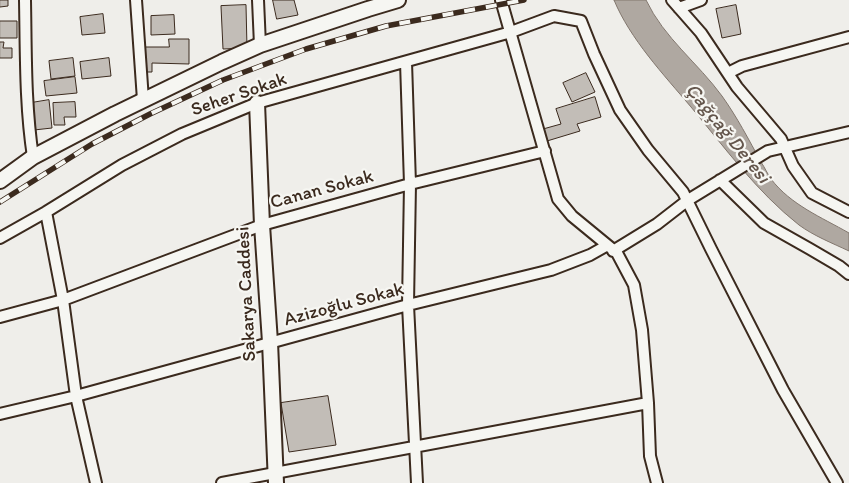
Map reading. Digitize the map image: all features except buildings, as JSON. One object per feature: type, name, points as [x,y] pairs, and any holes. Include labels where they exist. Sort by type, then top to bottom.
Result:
[{"type":"street","points":[[25,0],[26,87],[33,157]]},
{"type":"street","points":[[136,0],[143,100]]},
{"type":"street","points":[[258,0],[260,46]]},
{"type":"street","points":[[0,181],[33,157],[143,100],[222,62],[260,46],[398,0]]},
{"type":"street","points":[[501,0],[558,199],[572,216],[617,253],[634,285],[642,330],[650,456],[657,483]]},
{"type":"street","points":[[675,4],[701,0]]},
{"type":"street","points":[[675,4],[701,32],[737,87],[781,139],[793,166],[812,193],[849,212]]},
{"type":"street","name":"Seher Sokak","points":[[0,238],[122,165],[182,134],[257,104],[510,32],[554,16],[581,21],[620,110],[648,150],[688,200]]},
{"type":"street","points":[[728,73],[742,66],[849,37]]},
{"type":"street","points":[[406,62],[410,184],[408,305],[417,483]]},
{"type":"street","name":"Sakarya Caddesi","points":[[257,104],[276,478]]},
{"type":"street","points":[[785,148],[849,132]]},
{"type":"street","name":"Azizoğlu Sokak","points":[[0,414],[76,396],[408,305],[551,270],[610,248],[657,224],[688,200],[734,171],[768,151],[785,148]]},
{"type":"street","name":"Canan Sokak","points":[[0,317],[63,300],[262,225],[410,184],[545,152]]},
{"type":"street","points":[[720,180],[764,223],[810,248],[849,274]]},
{"type":"street","points":[[688,200],[783,390],[837,483]]},
{"type":"street","points":[[46,212],[63,300],[76,396],[96,483]]},
{"type":"street","points":[[222,483],[276,478],[415,447],[648,403]]},
{"type":"water","name":"Çağçağ Deresi","points":[[614,0],[646,0],[662,26],[722,96],[738,120],[771,179],[797,203],[849,233],[849,251],[799,225],[755,184],[638,43]]},
{"type":"railway","points":[[0,202],[92,144],[223,80],[306,49],[386,26],[524,0]]}]
